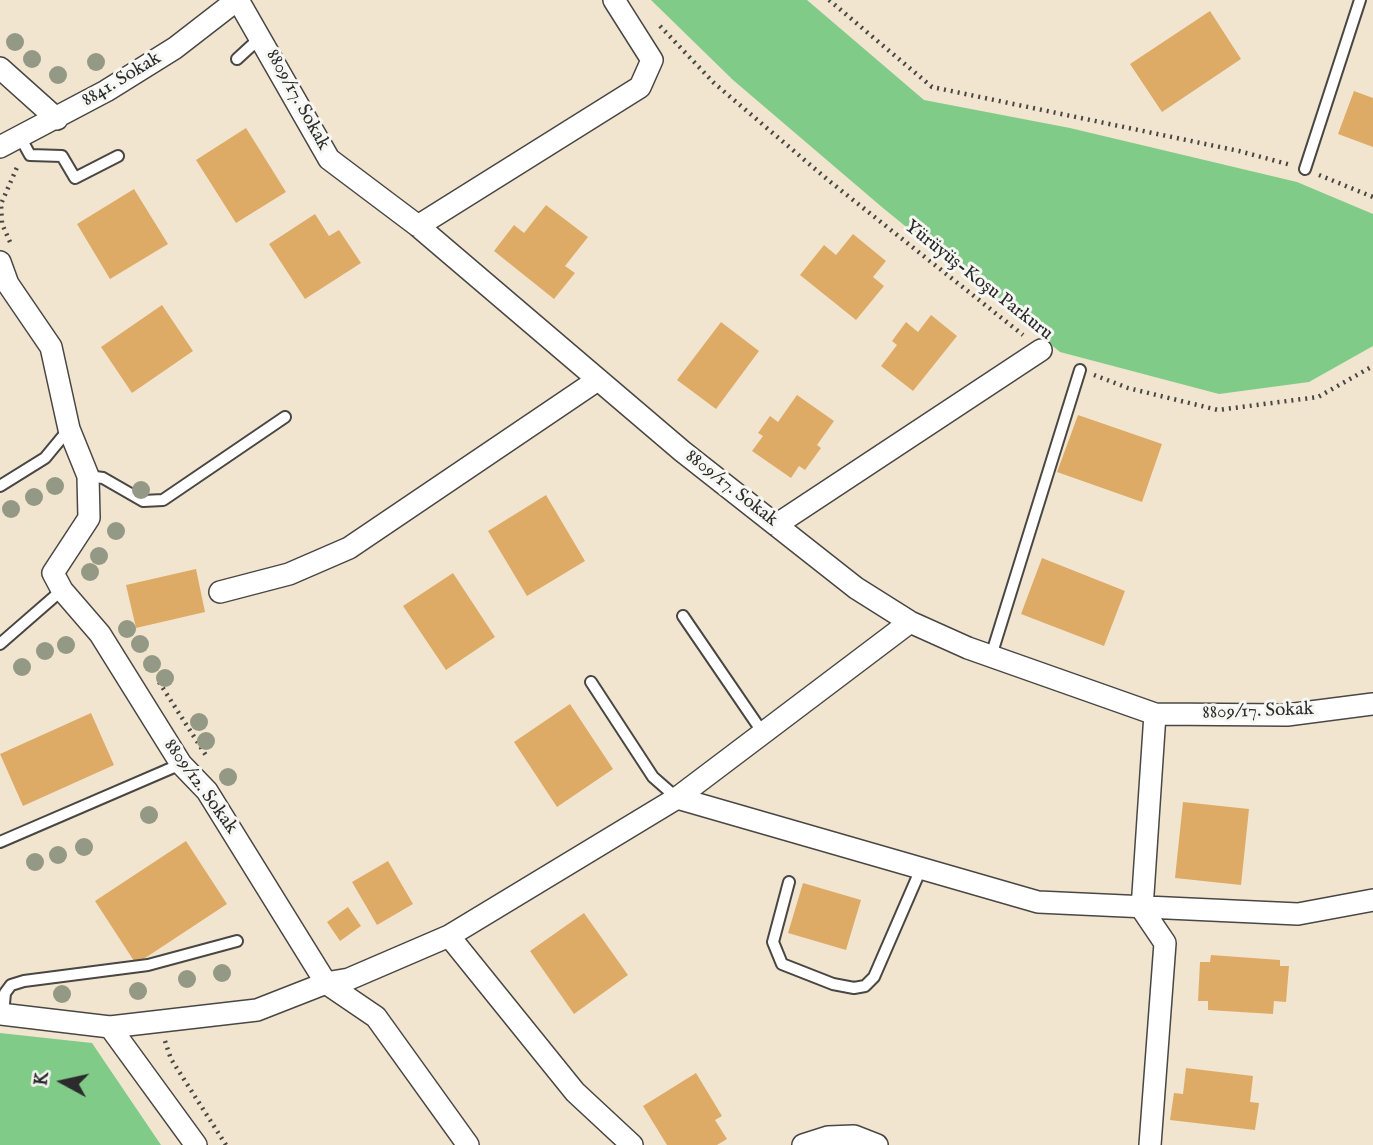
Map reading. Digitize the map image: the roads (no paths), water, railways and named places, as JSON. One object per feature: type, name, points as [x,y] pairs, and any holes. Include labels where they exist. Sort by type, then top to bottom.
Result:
[{"type":"street","name":"8809/17. Sokak","points":[[238,0],[262,36],[329,159],[418,226],[596,381],[776,525],[856,588],[909,622],[991,656],[1155,714],[1287,715],[1373,704]]},
{"type":"street","name":"8841. Sokak","points":[[0,147],[57,118],[175,48],[238,0]]},
{"type":"street","points":[[418,226],[639,87],[652,60],[614,0]]},
{"type":"street","points":[[0,68],[57,118]]},
{"type":"street","points":[[6,254],[4,285],[51,347],[69,429],[88,476],[89,517],[53,573],[62,590]]},
{"type":"street","points":[[776,525],[1041,350]]},
{"type":"street","points":[[220,592],[289,574],[349,548],[596,381]]},
{"type":"street","name":"8809/12. Sokak","points":[[62,590],[100,634],[181,764],[206,790],[326,983]]},
{"type":"street","points":[[1,1014],[110,1027],[257,1010],[326,983],[349,979],[449,936],[677,798],[909,622]]},
{"type":"street","points":[[1150,1145],[1165,943],[1142,909],[1155,714]]},
{"type":"street","points":[[677,798],[920,871],[1038,902],[1142,909],[1298,914],[1373,900]]},
{"type":"street","points":[[449,936],[575,1092],[632,1145]]},
{"type":"street","points":[[326,983],[376,1017],[468,1145]]},
{"type":"street","points":[[110,1027],[197,1145]]},
{"type":"street","points":[[803,1145],[828,1137],[855,1136],[877,1145]]},
{"type":"lane","points":[[1305,169],[1360,0]]},
{"type":"lane","points":[[237,59],[262,36]]},
{"type":"lane","points":[[20,137],[30,155],[62,156],[75,178],[118,156]]},
{"type":"lane","points":[[991,656],[1080,370]]},
{"type":"lane","points":[[88,476],[103,478],[143,501],[163,500],[285,417]]},
{"type":"lane","points":[[0,486],[45,458],[69,429]]},
{"type":"lane","points":[[0,643],[62,590]]},
{"type":"lane","points":[[682,616],[763,733]]},
{"type":"lane","points":[[591,682],[653,777],[677,798]]},
{"type":"lane","points":[[0,842],[181,764]]},
{"type":"lane","points":[[789,882],[773,942],[782,964],[833,984],[854,988],[865,986],[874,977],[920,871]]},
{"type":"lane","points":[[1,1014],[5,993],[11,985],[148,965],[237,941]]}]
